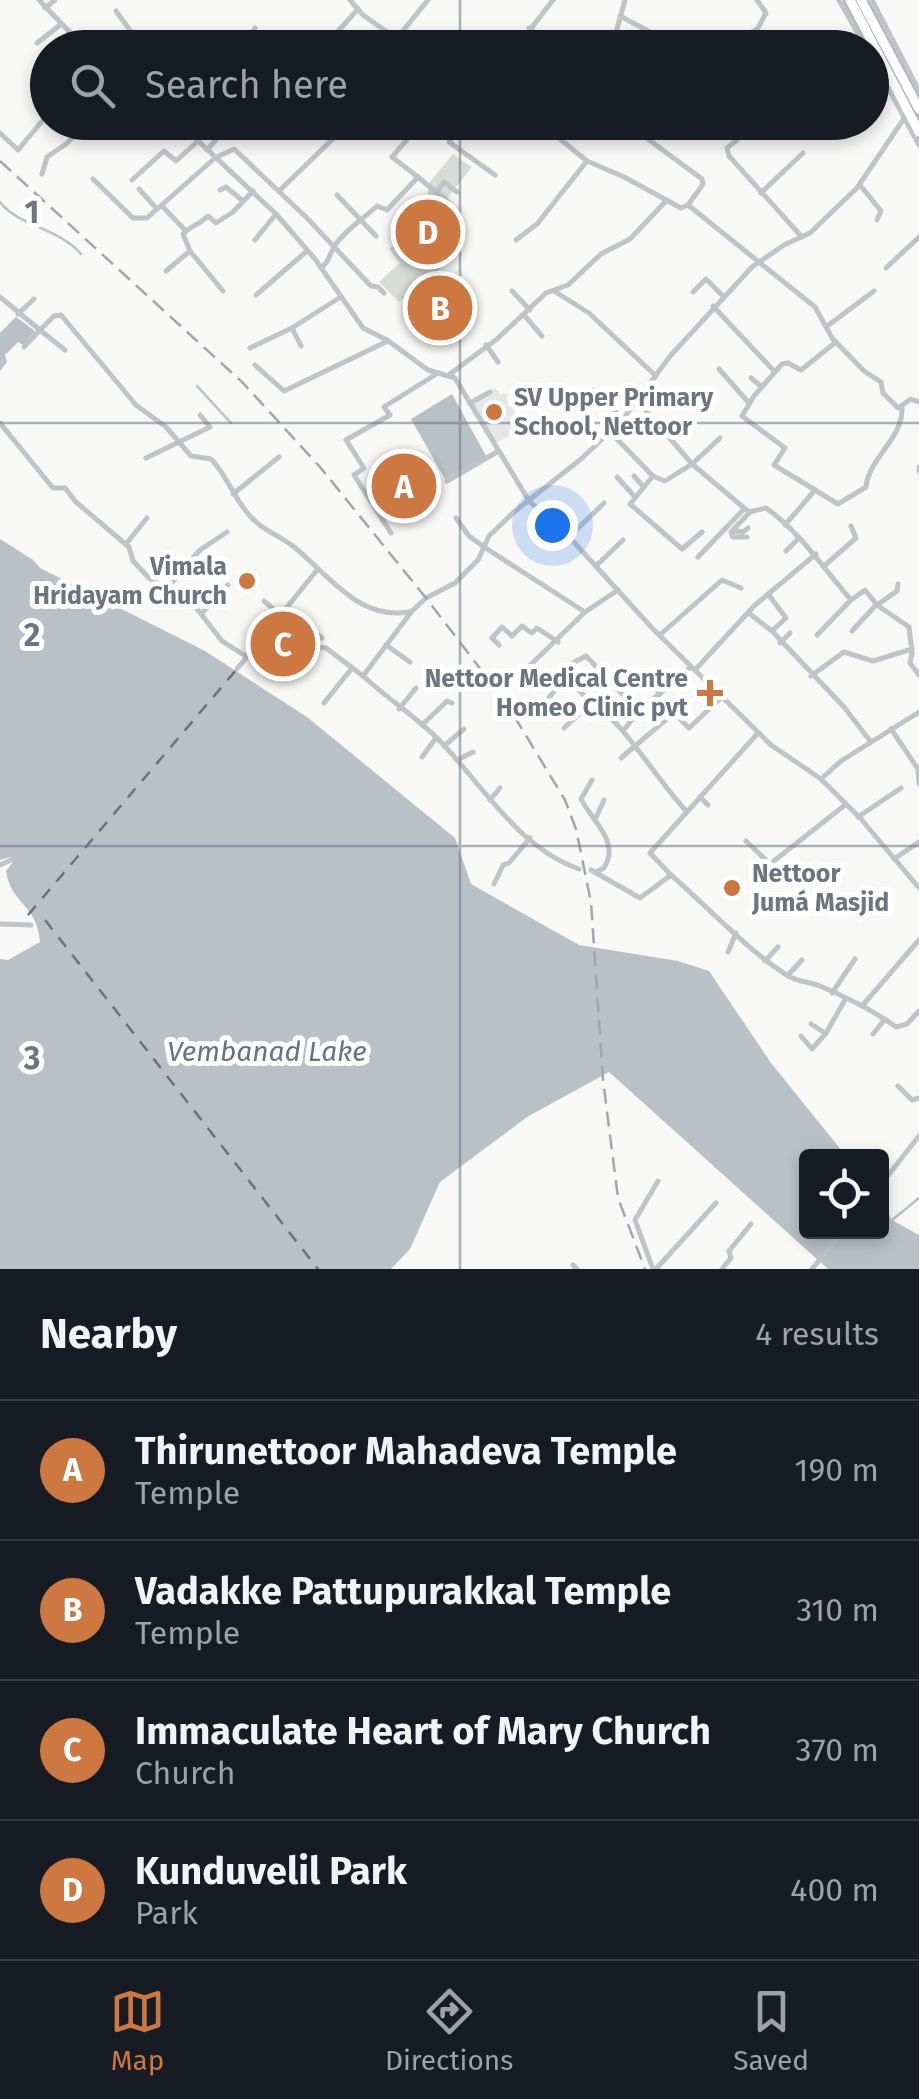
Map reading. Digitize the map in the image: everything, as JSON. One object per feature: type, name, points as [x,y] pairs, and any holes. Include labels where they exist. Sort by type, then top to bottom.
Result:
[{"type":"highway","points":[[850,0],[866,30]]},
{"type":"highway","points":[[861,0],[877,30]]},
{"type":"highway","points":[[889,53],[919,109]]},
{"type":"highway","points":[[889,75],[919,132]]},
{"type":"street","points":[[38,0],[65,30]]},
{"type":"street","points":[[45,8],[54,0]]},
{"type":"street","points":[[350,0],[386,30]]},
{"type":"street","points":[[404,30],[428,0]]},
{"type":"street","points":[[532,30],[529,28],[554,0]]},
{"type":"street","points":[[615,30],[625,0]]},
{"type":"street","points":[[755,30],[766,13],[757,0]]},
{"type":"street","points":[[839,0],[856,30]]},
{"type":"street","points":[[872,0],[887,30]]},
{"type":"street","points":[[340,30],[358,10]]},
{"type":"street","points":[[116,11],[130,30]]},
{"type":"street","points":[[620,16],[646,30]]},
{"type":"street","points":[[54,30],[60,25]]},
{"type":"street","points":[[889,33],[919,91]]},
{"type":"street","points":[[889,88],[919,145]]},
{"type":"street","points":[[362,676],[412,611],[426,598],[455,583],[478,560],[489,536],[624,419],[723,296],[759,262],[829,217],[860,185],[906,117]]},
{"type":"street","points":[[0,134],[18,150],[30,136]]},
{"type":"street","points":[[42,174],[46,157],[66,140]]},
{"type":"street","points":[[207,150],[216,140]]},
{"type":"street","points":[[280,191],[332,140]]},
{"type":"street","points":[[407,140],[392,157],[449,203]]},
{"type":"street","points":[[451,140],[495,175]]},
{"type":"street","points":[[564,140],[587,161],[681,208],[688,205],[703,184],[702,179],[649,140]]},
{"type":"street","points":[[737,140],[728,148],[730,156],[802,236]]},
{"type":"street","points":[[132,180],[164,151],[176,161],[198,141],[276,214],[321,268],[363,328],[428,370],[450,374],[497,340],[546,292],[576,278],[602,254],[630,239],[667,200]]},
{"type":"street","points":[[93,178],[133,218],[147,218],[215,158],[234,149],[371,286],[378,286],[384,293]]},
{"type":"street","points":[[761,193],[802,153]]},
{"type":"street","points":[[516,240],[537,224],[587,161]]},
{"type":"street","points":[[236,176],[223,189],[243,201]]},
{"type":"street","points":[[321,268],[330,261],[334,246],[361,220],[379,206],[387,210],[418,177]]},
{"type":"street","points":[[436,193],[444,182],[456,192]]},
{"type":"street","points":[[860,185],[881,211],[877,220]]},
{"type":"street","points":[[139,189],[186,231]]},
{"type":"street","points":[[223,291],[190,251],[183,234],[208,216],[216,223],[252,191]]},
{"type":"street","points":[[337,194],[376,236]]},
{"type":"street","points":[[688,205],[815,307],[836,342],[864,372],[881,382],[882,393],[902,408]]},
{"type":"street","points":[[255,240],[276,214]]},
{"type":"street","points":[[886,268],[919,238]]},
{"type":"street","points":[[256,295],[307,250]]},
{"type":"street","points":[[166,271],[190,251]]},
{"type":"street","points":[[698,271],[723,296]]},
{"type":"street","points":[[692,292],[704,280]]},
{"type":"street","points":[[512,291],[542,336]]},
{"type":"street","points":[[554,291],[589,313],[656,376]]},
{"type":"street","points":[[826,327],[874,291]]},
{"type":"street","points":[[250,348],[340,298]]},
{"type":"street","points":[[0,299],[65,350]]},
{"type":"street","points":[[18,314],[34,299]]},
{"type":"street","points":[[713,306],[774,372]]},
{"type":"street","points":[[24,347],[54,316],[61,315],[136,405],[180,441],[191,456],[211,459],[258,524],[296,548],[317,570],[373,610],[385,614],[412,611]]},
{"type":"street","points":[[292,328],[301,346]]},
{"type":"street","points":[[255,365],[284,392],[388,341]]},
{"type":"street","points":[[836,342],[801,370],[782,364],[742,416],[785,448],[774,464],[838,504],[866,487],[867,476],[886,451],[902,408],[911,400],[919,402]]},
{"type":"street","points":[[486,345],[498,362]]},
{"type":"street","points":[[719,369],[749,403]]},
{"type":"street","points":[[392,533],[354,474],[364,468],[346,440],[390,416],[384,406],[438,373]]},
{"type":"street","points":[[450,374],[529,500],[721,698],[758,733],[821,779],[919,888]]},
{"type":"street","points":[[751,378],[762,387]]},
{"type":"street","points":[[593,390],[624,419]]},
{"type":"street","points":[[470,404],[490,392]]},
{"type":"street","points":[[637,400],[692,464],[747,510]]},
{"type":"street","points":[[146,458],[210,427],[200,415]]},
{"type":"street","points":[[0,423],[53,488],[65,488],[126,544],[143,572],[202,613],[222,641],[247,656]]},
{"type":"street","points":[[610,432],[653,476],[664,480],[692,464],[720,438]]},
{"type":"street","points":[[448,481],[497,452]]},
{"type":"street","points":[[234,494],[279,457]]},
{"type":"street","points":[[634,476],[643,486]]},
{"type":"street","points":[[653,476],[630,504],[682,549],[702,532]]},
{"type":"street","points":[[617,477],[635,498]]},
{"type":"street","points":[[785,524],[815,490]]},
{"type":"street","points":[[569,537],[604,503]]},
{"type":"street","points":[[698,557],[747,510],[766,508],[816,554],[851,600]]},
{"type":"street","points":[[732,531],[747,510]]},
{"type":"street","points":[[126,544],[147,518]]},
{"type":"street","points":[[456,518],[469,536],[484,547],[585,612]]},
{"type":"street","points":[[824,566],[856,538],[850,526]]},
{"type":"street","points":[[732,531],[744,532],[748,528]]},
{"type":"street","points":[[732,531],[733,536],[747,537]]},
{"type":"street","points":[[167,588],[192,557],[227,532]]},
{"type":"street","points":[[786,551],[798,538]]},
{"type":"street","points":[[596,566],[622,540]]},
{"type":"street","points":[[623,731],[639,711],[693,669],[768,594],[816,554]]},
{"type":"street","points":[[237,669],[317,570]]},
{"type":"street","points":[[661,634],[722,580],[741,588]]},
{"type":"street","points":[[852,630],[897,591],[898,584]]},
{"type":"street","points":[[202,613],[228,585]]},
{"type":"street","points":[[520,675],[585,612],[618,590]]},
{"type":"street","points":[[817,635],[865,590],[877,605],[909,627],[910,663],[919,676]]},
{"type":"street","points":[[768,594],[786,618],[772,632]]},
{"type":"street","points":[[264,600],[322,638]]},
{"type":"street","points":[[283,611],[318,646],[326,648],[422,725],[530,838],[560,862],[578,869]]},
{"type":"street","points":[[750,614],[844,707],[871,742]]},
{"type":"street","points":[[498,645],[492,638],[502,627],[512,636],[522,626],[532,632],[537,628],[558,642]]},
{"type":"street","points":[[780,643],[790,632]]},
{"type":"street","points":[[911,638],[919,633]]},
{"type":"street","points":[[386,645],[410,662]]},
{"type":"street","points":[[811,676],[844,652],[872,661],[912,649]]},
{"type":"street","points":[[639,711],[586,656],[560,670],[623,731],[661,784],[687,812]]},
{"type":"street","points":[[324,703],[352,668]]},
{"type":"street","points":[[620,690],[643,673],[660,694]]},
{"type":"street","points":[[538,711],[566,677]]},
{"type":"street","points":[[564,728],[591,701],[606,677]]},
{"type":"street","points":[[399,709],[416,688]]},
{"type":"street","points":[[621,758],[676,714],[689,728],[721,698]]},
{"type":"street","points":[[422,725],[447,701],[452,703]]},
{"type":"street","points":[[821,779],[919,712]]},
{"type":"street","points":[[444,746],[464,730]]},
{"type":"street","points":[[891,730],[918,769],[918,784]]},
{"type":"street","points":[[758,733],[718,782],[673,821],[650,852],[765,961],[788,975],[862,1006],[902,1028],[919,1011]]},
{"type":"street","points":[[422,757],[436,738]]},
{"type":"street","points":[[457,760],[473,752]]},
{"type":"street","points":[[592,780],[581,800],[606,835],[610,852],[604,868],[594,871],[640,898],[671,875]]},
{"type":"street","points":[[490,800],[500,788]]},
{"type":"street","points":[[858,817],[901,788]]},
{"type":"street","points":[[700,798],[708,805]]},
{"type":"street","points":[[595,820],[604,800]]},
{"type":"street","points":[[746,841],[770,864],[845,805]]},
{"type":"street","points":[[494,884],[503,865],[509,864],[530,838]]},
{"type":"street","points":[[894,859],[919,842]]},
{"type":"street","points":[[0,866],[11,860]]},
{"type":"street","points":[[0,924],[31,925]]},
{"type":"street","points":[[728,952],[736,933]]},
{"type":"street","points":[[862,1006],[919,940]]},
{"type":"street","points":[[765,961],[778,947]]},
{"type":"street","points":[[788,975],[802,960]]},
{"type":"street","points":[[832,993],[851,962]]},
{"type":"street","points":[[801,1036],[812,1049],[826,1034],[845,1000]]},
{"type":"street","points":[[874,1034],[885,1019]]},
{"type":"street","points":[[810,1024],[826,1034]]},
{"type":"street","points":[[898,1086],[912,1100],[919,1098]]},
{"type":"street","points":[[889,1173],[919,1136]]},
{"type":"street","points":[[658,1181],[635,1220],[654,1269],[716,1203]]},
{"type":"street","points":[[727,1267],[729,1251],[751,1224]]},
{"type":"street","points":[[811,1268],[836,1239]]},
{"type":"shaded area","points":[[453,154],[472,167],[436,212],[459,247],[448,262],[399,302],[379,282],[400,263],[389,249],[424,216],[429,183]]},
{"type":"shaded area","name":"SV Upper Primary School, Nettoor","points":[[495,388],[501,395],[506,393],[508,407],[512,405],[523,428],[496,443],[467,403]]},
{"type":"water","points":[[16,317],[35,331],[23,345],[18,342],[5,355],[7,362],[0,371],[0,333]]},
{"type":"water","points":[[452,394],[486,456],[445,479],[411,419]]},
{"type":"water","name":"Vembanad Lake","points":[[0,539],[40,568],[205,651],[307,717],[455,838],[471,884],[579,945],[678,961],[709,971],[771,1063],[840,1149],[799,1149],[799,1239],[889,1239],[889,1215],[919,1235],[919,1269],[828,1269],[609,1072],[527,1117],[440,1182],[410,1249],[391,1269],[0,1269],[0,959],[8,960],[40,942],[34,919],[9,882],[6,871],[13,862],[10,857],[0,860]]},
{"type":"waterway","points":[[0,202],[17,217],[62,238],[81,254]]},
{"type":"waterway","points":[[197,386],[231,423]]},
{"type":"waterway","points":[[891,1221],[919,1198]]},
{"type":"ferry route","points":[[28,915],[237,669]]},
{"type":"ferry route","points":[[45,920],[318,1269]]},
{"type":"railway","points":[[0,161],[243,383],[320,467],[505,701],[565,800],[576,829],[591,902],[603,1080],[618,1198],[645,1269]]},
{"type":"place","name":"Kunduvelil Park","points":[[428,232]]},
{"type":"place","name":"Vadakke Pattupurakkal Temple","points":[[440,308]]},
{"type":"place","name":"SV Upper Primary School, Nettoor","points":[[494,412]]},
{"type":"place","name":"Thirunettoor Mahadeva Temple","points":[[404,486]]},
{"type":"place","name":"Vimala Hridayam Church","points":[[247,581]]},
{"type":"place","name":"Immaculate Heart of Mary Church","points":[[283,644]]},
{"type":"place","name":"Nettoor Medical Centre Homeo Clinic pvt","points":[[710,693]]},
{"type":"place","name":"Nettoor Jumá Masjid","points":[[732,888]]}]
